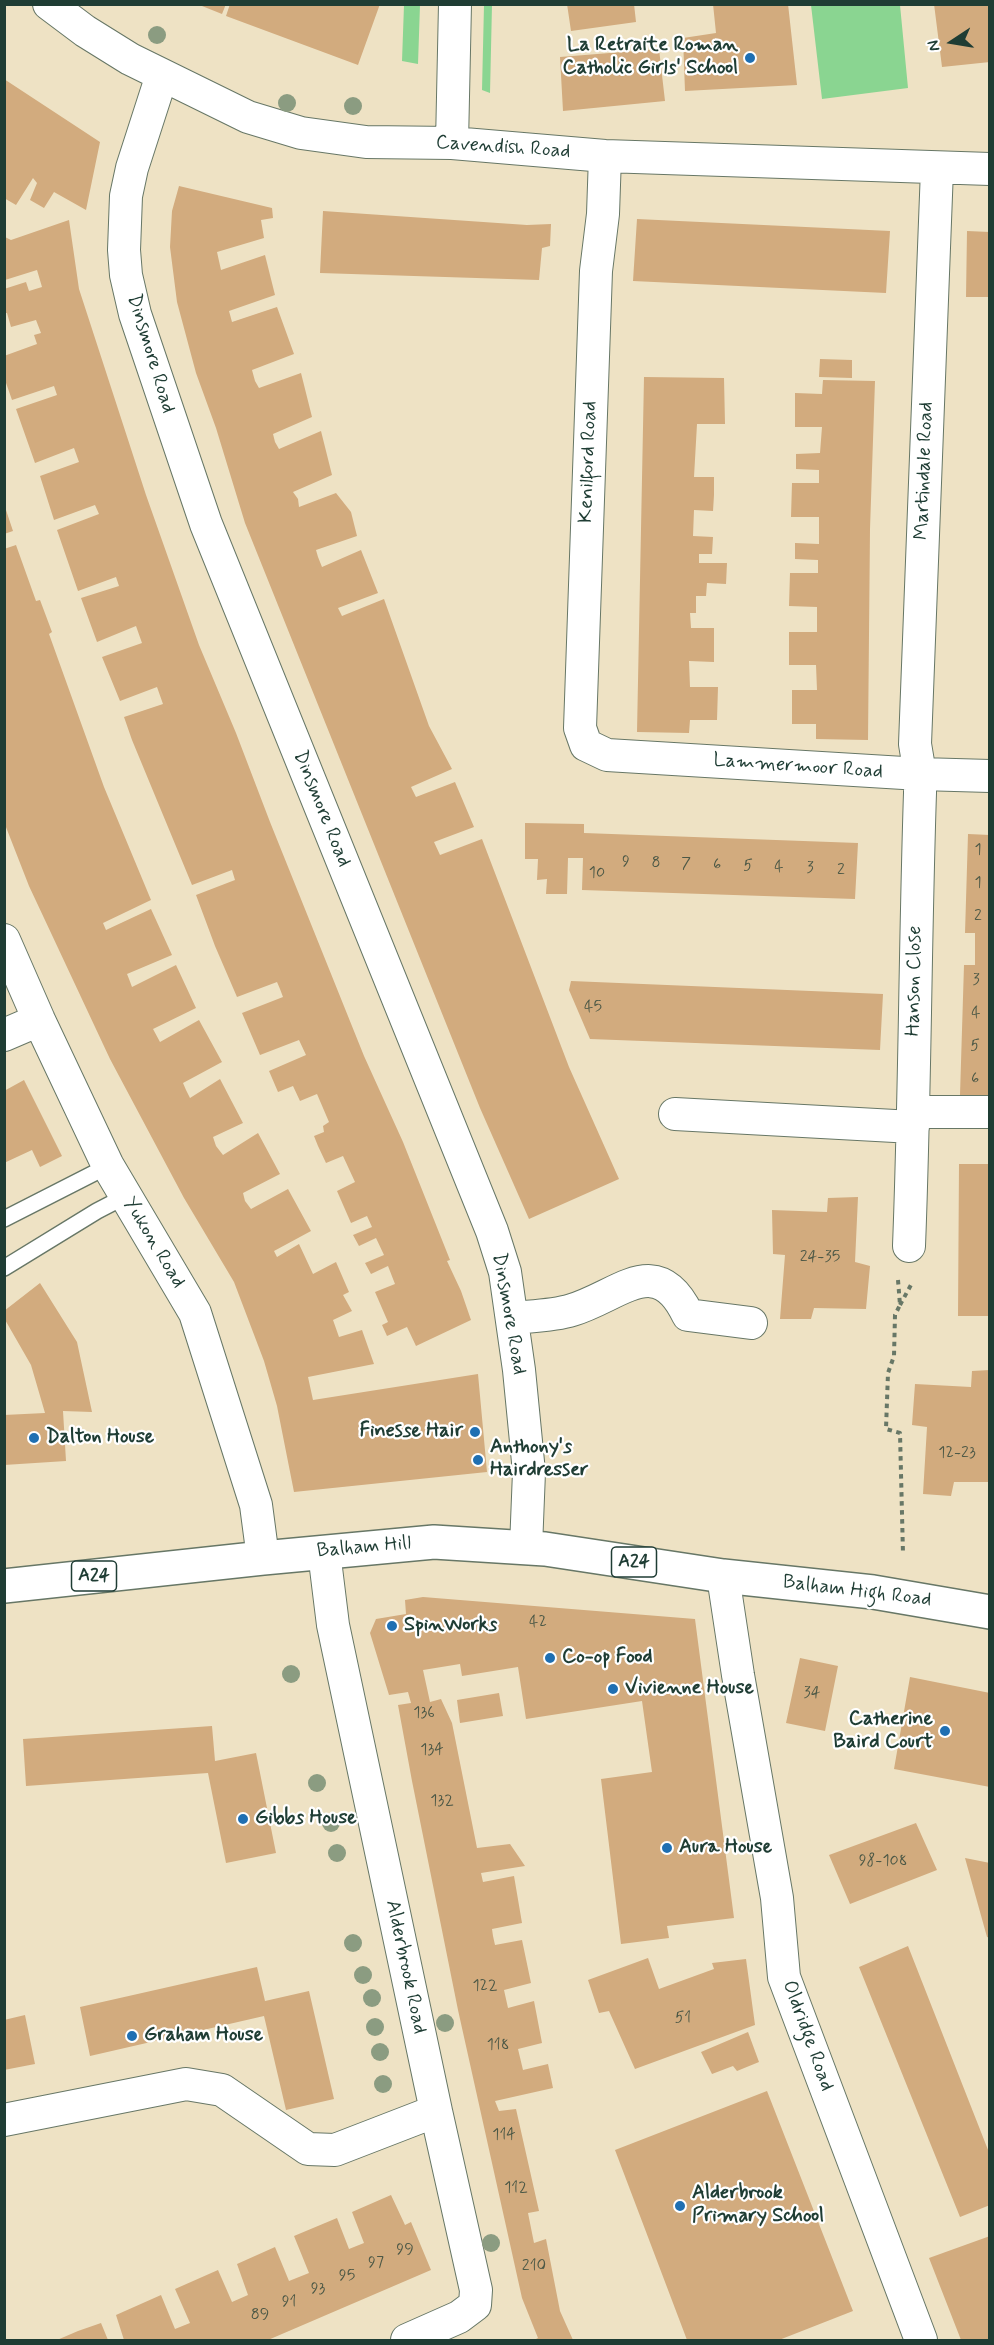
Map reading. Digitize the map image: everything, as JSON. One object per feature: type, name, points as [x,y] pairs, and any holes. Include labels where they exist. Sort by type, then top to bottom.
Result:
[{"type":"highway","name":"Balham Hill","points":[[4,1586],[434,1542],[526,1547],[723,1576]]},
{"type":"highway","name":"Balham High Road","points":[[723,1576],[873,1592],[990,1612]]},
{"type":"street","name":"Cavendish Road","points":[[48,4],[85,31],[130,59],[248,117],[301,133],[366,142],[452,143],[605,156],[990,169]]},
{"type":"street","points":[[452,143],[455,4]]},
{"type":"street","name":"Dinsmore Road","points":[[162,75],[132,168],[126,196],[124,250],[126,275],[135,314],[206,524],[492,1231],[505,1272],[529,1472],[526,1547]]},
{"type":"street","name":"Kenilford Road","points":[[605,156],[603,214],[596,272],[580,728],[586,744],[607,755]]},
{"type":"street","name":"Martindale Road","points":[[920,774],[915,744],[937,169]]},
{"type":"street","name":"Lammermoor Road","points":[[607,755],[920,774],[990,776]]},
{"type":"street","name":"Hanson Close","points":[[904,1258],[913,1119],[912,1071],[920,774]]},
{"type":"street","name":"Yukon Road","points":[[4,940],[108,1166],[124,1197],[195,1313],[256,1505],[263,1558]]},
{"type":"street","points":[[4,1035],[39,1020]]},
{"type":"street","points":[[675,1114],[913,1119],[990,1112]]},
{"type":"street","points":[[512,1318],[571,1310],[648,1280],[667,1285],[682,1302],[688,1315],[751,1323]]},
{"type":"street","name":"Alderbrook Road","points":[[324,1552],[333,1625],[476,2289],[475,2305],[459,2317],[407,2340]]},
{"type":"street","name":"Oldridge Road","points":[[723,1576],[777,1898],[784,1977],[921,2340]]},
{"type":"street","points":[[4,2120],[186,2084],[222,2091],[308,2149],[335,2150],[436,2111]]},
{"type":"lane","points":[[4,1219],[108,1166]]},
{"type":"lane","points":[[4,1269],[67,1228],[124,1197]]},
{"type":"path","points":[[900,1305],[904,1258]]},
{"type":"path","points":[[903,1554],[900,1434],[886,1429],[888,1373],[894,1356],[895,1315],[916,1276]]},
{"type":"green space","points":[[404,5],[420,5],[418,64],[402,61]]},
{"type":"green space","points":[[484,5],[492,5],[490,93],[482,90]]},
{"type":"green space","points":[[811,5],[900,5],[908,88],[822,99]]},
{"type":"building","points":[[197,4],[226,4],[222,14]]},
{"type":"building","points":[[230,4],[380,4],[358,65],[226,16]]},
{"type":"building","points":[[567,4],[634,4],[636,22],[571,31]]},
{"type":"building","points":[[713,4],[788,4],[797,85],[685,91],[683,38],[716,33]]},
{"type":"building","points":[[934,4],[990,4],[990,62],[942,67]]},
{"type":"building","points":[[659,49],[665,101],[563,111],[560,57]]},
{"type":"building","points":[[4,79],[100,142],[86,210],[54,192],[44,208],[30,200],[37,183],[33,178],[16,205],[4,198]]},
{"type":"building","points":[[179,186],[272,208],[273,218],[261,220],[264,238],[217,252],[221,270],[265,255],[275,295],[229,311],[232,322],[277,307],[294,354],[252,370],[255,381],[259,388],[301,373],[312,417],[273,434],[275,442],[279,449],[321,431],[332,475],[293,492],[298,499],[299,507],[336,493],[351,512],[357,536],[316,550],[322,567],[361,550],[378,593],[338,608],[342,616],[384,599],[429,726],[452,769],[411,787],[416,797],[455,782],[474,827],[434,842],[440,855],[482,839],[569,1067],[619,1179],[529,1219],[480,1108],[245,523],[216,428],[196,373],[177,302],[170,247],[172,211]]},
{"type":"building","points":[[323,211],[527,225],[551,224],[550,246],[542,248],[539,280],[320,273]]},
{"type":"building","points":[[637,219],[890,231],[886,293],[633,281]]},
{"type":"building","points":[[69,220],[79,289],[146,495],[199,645],[364,1056],[403,1142],[471,1320],[416,1346],[407,1327],[387,1336],[382,1325],[388,1322],[375,1292],[395,1284],[388,1266],[371,1274],[365,1263],[384,1255],[376,1238],[359,1246],[353,1235],[372,1227],[367,1216],[351,1223],[337,1191],[355,1182],[343,1156],[326,1163],[318,1146],[314,1136],[324,1132],[323,1126],[329,1122],[317,1094],[300,1101],[293,1086],[278,1092],[269,1071],[306,1055],[299,1040],[260,1055],[242,1013],[283,997],[277,982],[237,997],[215,946],[196,895],[235,880],[232,870],[192,885],[132,740],[124,717],[163,704],[157,687],[120,701],[102,657],[142,643],[136,626],[97,642],[81,598],[119,586],[116,577],[78,591],[57,530],[99,514],[95,505],[54,520],[40,476],[79,462],[74,448],[35,463],[16,409],[57,395],[54,386],[12,400],[5,380],[4,356],[37,344],[34,335],[41,333],[36,320],[11,327],[7,313],[4,313],[4,289],[26,282],[29,291],[42,287],[37,270],[5,280],[5,237],[11,240]]},
{"type":"building","points":[[967,231],[990,232],[990,297],[966,297]]},
{"type":"building","points":[[820,359],[852,360],[852,378],[819,377]]},
{"type":"building","points":[[644,377],[724,378],[725,424],[697,424],[694,477],[714,477],[714,495],[713,511],[694,510],[693,536],[713,537],[712,554],[699,554],[699,563],[727,563],[726,584],[707,583],[706,596],[696,596],[696,613],[690,613],[691,628],[714,628],[714,662],[689,661],[690,687],[718,687],[717,720],[690,720],[689,733],[637,732]]},
{"type":"building","points":[[823,380],[875,381],[870,529],[868,740],[816,739],[816,724],[792,724],[792,690],[817,690],[816,665],[789,665],[789,632],[817,632],[817,607],[789,606],[790,573],[818,573],[818,560],[795,559],[795,543],[819,544],[819,517],[791,517],[792,483],[819,483],[819,470],[796,469],[796,454],[820,453],[822,427],[795,427],[795,393],[822,394]]},
{"type":"building","points":[[4,504],[13,531],[4,534]]},
{"type":"building","points":[[16,545],[36,601],[40,600],[52,632],[49,634],[104,787],[151,900],[103,923],[106,930],[151,909],[172,955],[127,974],[132,987],[176,965],[196,1008],[153,1029],[160,1042],[199,1020],[222,1062],[183,1083],[190,1098],[220,1079],[243,1123],[213,1137],[216,1146],[223,1155],[258,1133],[280,1174],[243,1193],[245,1201],[251,1209],[288,1189],[311,1231],[274,1251],[277,1257],[299,1244],[313,1274],[336,1262],[349,1292],[343,1295],[352,1311],[333,1320],[339,1337],[362,1330],[374,1364],[308,1377],[313,1400],[478,1374],[487,1472],[294,1492],[277,1406],[264,1361],[234,1282],[184,1198],[110,1059],[29,886],[4,822],[4,549]]},
{"type":"building","points":[[525,823],[584,824],[584,833],[858,843],[855,899],[582,890],[583,858],[568,858],[567,894],[546,894],[547,879],[537,880],[538,859],[525,859]]},
{"type":"building","points":[[968,834],[990,835],[990,1096],[960,1095],[964,965],[975,965],[975,933],[965,933]]},
{"type":"building","points":[[571,981],[883,994],[880,1050],[590,1039],[569,990]]},
{"type":"building","points":[[24,1080],[62,1156],[40,1167],[32,1150],[4,1163],[4,1091]]},
{"type":"building","points":[[959,1164],[990,1164],[990,1316],[958,1316]]},
{"type":"building","points":[[858,1197],[855,1262],[870,1266],[866,1309],[814,1308],[811,1319],[780,1319],[785,1255],[773,1254],[772,1210],[827,1212],[828,1198]]},
{"type":"building","points":[[40,1283],[77,1342],[92,1412],[63,1411],[66,1461],[4,1465],[4,1415],[45,1413],[31,1365],[4,1318],[4,1311]]},
{"type":"building","points":[[990,1370],[990,1482],[954,1482],[951,1496],[923,1494],[927,1427],[912,1425],[915,1384],[971,1387],[972,1371]]},
{"type":"building","points":[[423,1597],[695,1619],[734,1918],[667,1926],[669,1938],[621,1944],[601,1779],[652,1772],[642,1701],[526,1719],[518,1667],[462,1676],[460,1664],[423,1670],[430,1702],[441,1699],[452,1723],[477,1848],[510,1844],[525,1866],[481,1873],[483,1882],[514,1876],[522,1923],[492,1929],[493,1936],[495,1945],[522,1940],[531,1983],[504,1990],[508,2008],[534,2001],[542,2043],[518,2049],[523,2070],[548,2064],[553,2088],[495,2101],[499,2111],[516,2109],[539,2211],[528,2213],[534,2243],[546,2239],[560,2311],[573,2340],[534,2340],[538,2338],[522,2298],[458,2010],[412,1781],[398,1705],[411,1703],[408,1692],[389,1695],[370,1633],[376,1619],[406,1614],[405,1600]]},
{"type":"building","points":[[800,1658],[838,1666],[825,1731],[786,1723]]},
{"type":"building","name":"Catherine Baird Court","points":[[910,1677],[990,1693],[990,1787],[894,1769]]},
{"type":"building","points":[[499,1693],[503,1716],[460,1723],[457,1700]]},
{"type":"building","name":"Gibbs House","points":[[212,1726],[215,1761],[256,1753],[276,1853],[226,1863],[208,1773],[26,1786],[23,1739]]},
{"type":"building","points":[[916,1823],[937,1870],[850,1904],[829,1855]]},
{"type":"building","points":[[965,1858],[990,1863],[990,1938],[987,1937]]},
{"type":"building","points":[[908,1946],[990,2155],[990,2205],[960,2217],[859,1967]]},
{"type":"building","points":[[648,1958],[659,1989],[714,1969],[712,1963],[746,1959],[755,2025],[635,2069],[609,2011],[599,2013],[588,1980]]},
{"type":"building","name":"Graham House","points":[[257,1967],[265,2001],[309,1991],[334,2099],[286,2110],[264,2016],[90,2056],[80,2007]]},
{"type":"building","points":[[25,2015],[35,2064],[4,2070],[4,2020]]},
{"type":"building","points":[[748,2032],[759,2062],[737,2071],[733,2066],[712,2074],[701,2052]]},
{"type":"building","points":[[767,2091],[853,2311],[779,2340],[687,2340],[615,2150]]},
{"type":"building","points":[[391,2195],[405,2225],[411,2222],[431,2270],[268,2340],[124,2340],[116,2315],[161,2295],[175,2329],[190,2323],[175,2289],[218,2270],[232,2302],[248,2295],[237,2264],[275,2247],[289,2281],[309,2273],[294,2236],[337,2218],[349,2249],[364,2243],[352,2212]]},
{"type":"building","points":[[990,2236],[990,2340],[961,2340],[929,2258]]},
{"type":"building","points":[[101,2323],[108,2340],[57,2340],[78,2331]]},
{"type":"place","name":"La Retraite Roman Catholic Girls' School","points":[[750,58]]},
{"type":"place","name":"Finesse Hair","points":[[475,1432]]},
{"type":"place","name":"Dalton House","points":[[34,1438]]},
{"type":"place","name":"Anthony's Hairdresser","points":[[478,1460]]},
{"type":"place","name":"SpinWorks","points":[[392,1626]]},
{"type":"place","name":"Co-op Food","points":[[550,1658]]},
{"type":"place","name":"Vivienne House","points":[[613,1689]]},
{"type":"place","name":"Catherine Baird Court","points":[[945,1731]]},
{"type":"place","name":"Gibbs House","points":[[243,1819]]},
{"type":"place","name":"Aura House","points":[[667,1848]]},
{"type":"place","name":"Graham House","points":[[132,2036]]},
{"type":"place","name":"Alderbrook Primary School","points":[[680,2206]]}]
